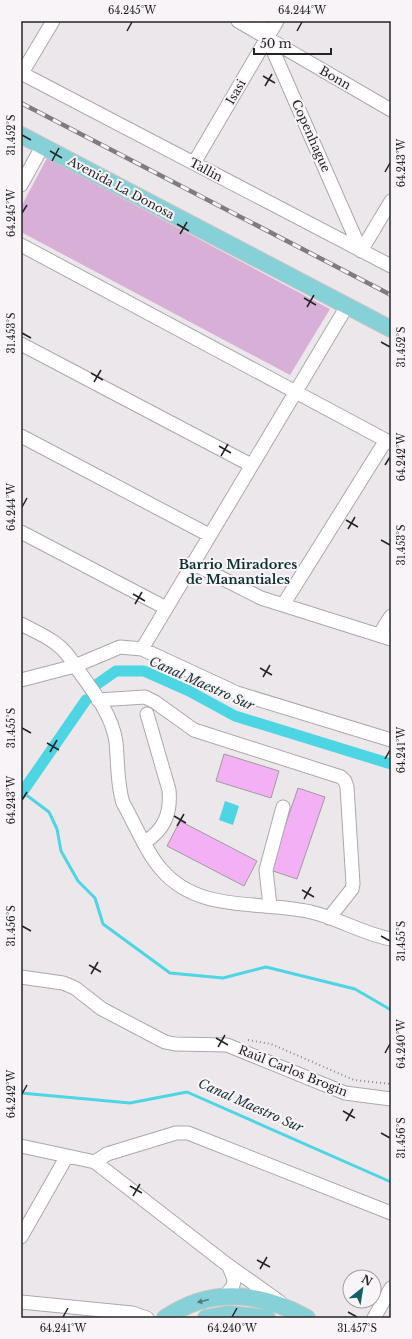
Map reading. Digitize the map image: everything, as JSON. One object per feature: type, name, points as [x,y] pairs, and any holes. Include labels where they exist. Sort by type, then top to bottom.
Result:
[{"type":"main road","name":"Avenida La Donosa","points":[[21,136],[391,329]]},
{"type":"main road","points":[[165,1318],[190,1304],[223,1297],[255,1298],[271,1301],[307,1318]]},
{"type":"main road","points":[[206,1318],[228,1314],[267,1318]]},
{"type":"street","points":[[22,73],[53,21]]},
{"type":"street","name":"Bonn","points":[[238,21],[391,110]]},
{"type":"street","name":"Copenhague","points":[[260,21],[361,251]]},
{"type":"street","name":"Isasi","points":[[194,163],[277,21]]},
{"type":"street","name":"Tallin","points":[[22,73],[391,266]]},
{"type":"street","points":[[21,185],[42,147]]},
{"type":"street","points":[[361,251],[391,200]]},
{"type":"street","points":[[21,246],[389,441],[283,605]]},
{"type":"street","points":[[142,649],[294,391],[347,306]]},
{"type":"street","points":[[21,344],[251,465]]},
{"type":"street","points":[[21,436],[209,535]]},
{"type":"street","points":[[21,532],[166,608]]},
{"type":"street","points":[[192,563],[248,592],[283,605],[385,637],[391,616]]},
{"type":"street","points":[[21,624],[58,644],[65,650],[98,700],[112,727],[115,740],[120,792],[123,804],[159,868],[182,889],[197,896],[217,901],[270,906],[310,912],[391,939]]},
{"type":"street","points":[[21,680],[75,666],[120,647],[142,649],[237,693],[391,740]]},
{"type":"street","points":[[98,700],[150,698],[194,730],[341,777],[345,781],[347,787],[353,884],[352,889],[329,918]]},
{"type":"street","points":[[145,842],[155,836],[161,828],[168,816],[170,802],[147,714]]},
{"type":"street","points":[[270,906],[266,870],[283,807]]},
{"type":"street","name":"Raúl Carlos Brogin","points":[[21,977],[63,983],[75,988],[108,1012],[165,1042],[175,1044],[227,1045],[345,1093],[391,1099]]},
{"type":"street","points":[[95,1162],[101,1157],[176,1132],[188,1133],[391,1213]]},
{"type":"street","points":[[21,1146],[95,1162],[228,1265],[288,1308]]},
{"type":"street","points":[[21,1237],[67,1156]]},
{"type":"street","points":[[223,1297],[232,1289],[234,1283],[234,1276],[228,1265]]},
{"type":"street","points":[[374,1318],[391,1288]]},
{"type":"street","points":[[21,1302],[132,1313],[147,1318]]},
{"type":"path","points":[[242,1039],[271,1044],[354,1080],[391,1084]]},
{"type":"shaded area","points":[[47,158],[330,309],[290,375],[21,232],[21,207]]},
{"type":"water","points":[[225,801],[239,806],[233,825],[219,820]]},
{"type":"building","points":[[224,754],[279,771],[271,798],[216,781]]},
{"type":"building","points":[[298,788],[325,797],[297,879],[270,870]]},
{"type":"building","points":[[180,821],[257,861],[244,886],[167,846]]},
{"type":"waterway","name":"Canal Maestro Sur","points":[[96,685],[116,671],[144,671],[189,691],[235,716],[391,764]]},
{"type":"waterway","name":"Canal Maestro Sur","points":[[21,794],[86,700]]},
{"type":"waterway","points":[[21,791],[49,812],[57,829],[61,851],[78,881],[95,898],[103,924],[170,973],[223,978],[266,967],[355,989],[391,1010]]},
{"type":"waterway","name":"Canal Maestro Sur","points":[[21,1093],[130,1103],[187,1092],[391,1182]]},
{"type":"railway","points":[[21,103],[391,295]]},
{"type":"district","name":"Barrio Miradores de Manantiales","points":[[238,572]]}]
